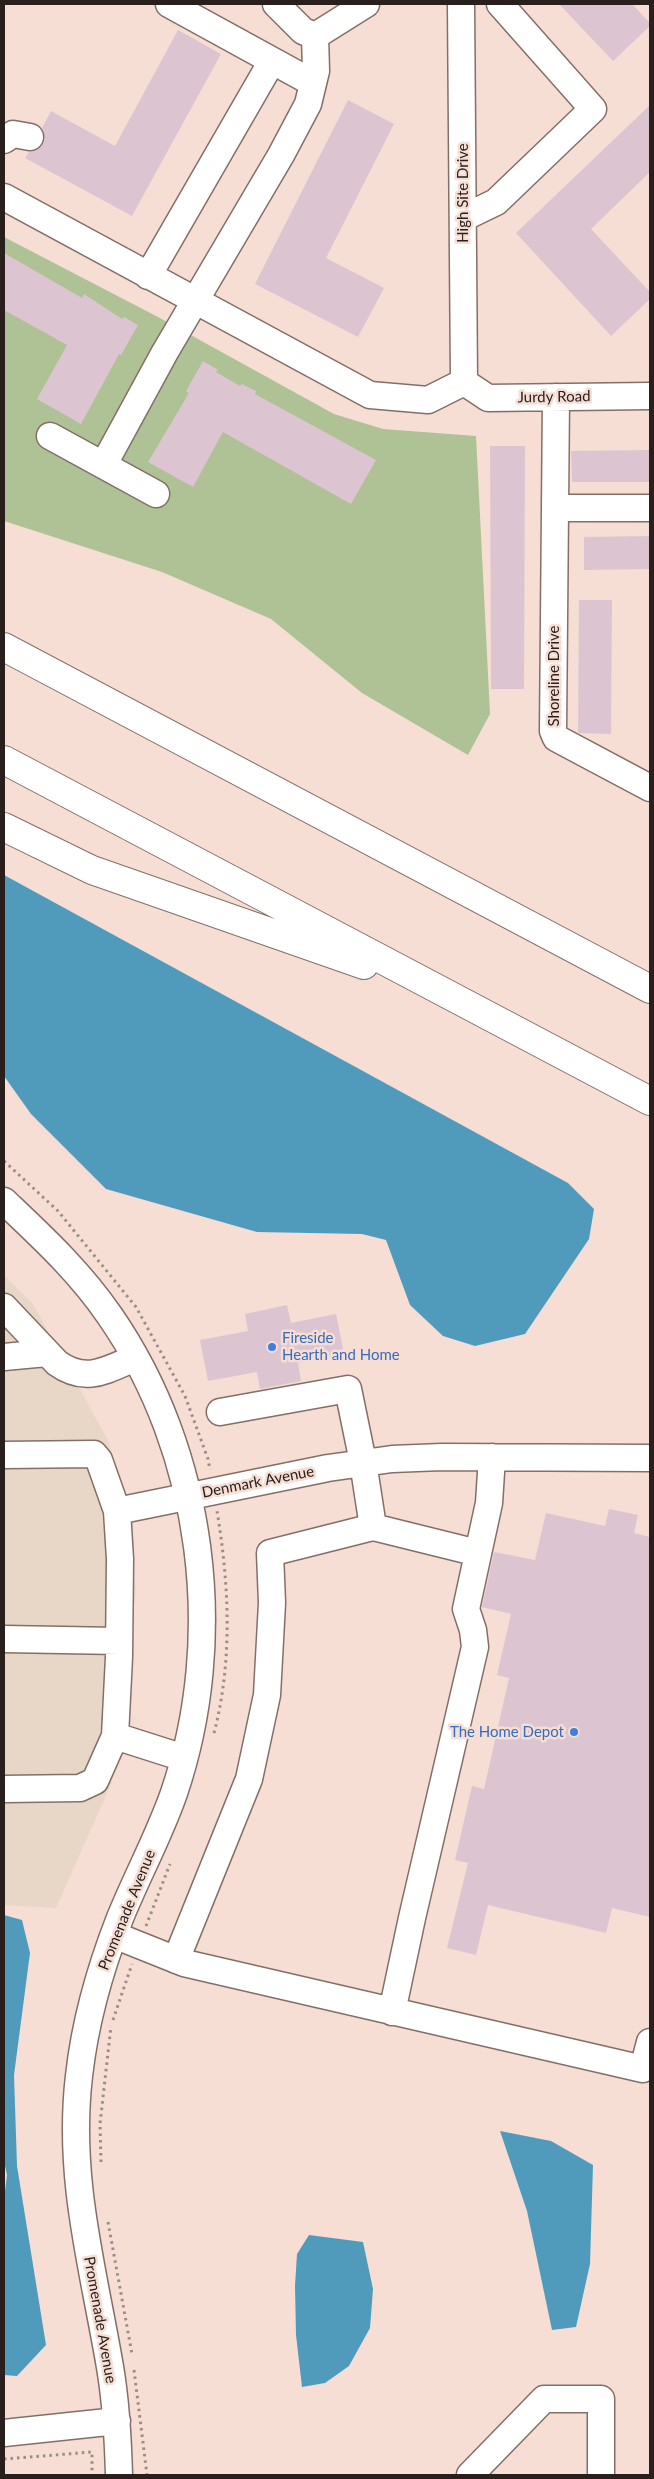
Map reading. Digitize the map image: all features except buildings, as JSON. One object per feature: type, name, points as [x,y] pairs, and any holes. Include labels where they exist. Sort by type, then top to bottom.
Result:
[{"type":"highway","points":[[4,647],[650,989]]},
{"type":"highway","points":[[4,760],[650,1101]]},
{"type":"highway","points":[[4,828],[92,870],[450,996]]},
{"type":"street","points":[[168,4],[313,83]]},
{"type":"street","points":[[276,4],[303,31],[315,36]]},
{"type":"street","points":[[315,36],[366,4]]},
{"type":"street","name":"High Site Drive","points":[[461,4],[464,382]]},
{"type":"street","points":[[463,218],[496,202],[592,109],[500,4]]},
{"type":"street","points":[[104,464],[194,302],[281,155],[308,104],[316,71],[315,36]]},
{"type":"street","points":[[148,276],[272,61]]},
{"type":"street","points":[[4,140],[12,134],[30,137]]},
{"type":"street","points":[[4,198],[194,302],[370,395],[428,400],[464,382]]},
{"type":"street","name":"Jurdy Road","points":[[464,382],[488,398],[650,396]]},
{"type":"street","name":"Shoreline Drive","points":[[556,397],[553,731],[556,738],[650,788]]},
{"type":"street","points":[[50,436],[156,494]]},
{"type":"street","points":[[555,508],[650,508]]},
{"type":"street","name":"Denmark Avenue","points":[[4,1201],[67,1260],[111,1317],[135,1358],[166,1421],[189,1496],[363,1462],[416,1457],[650,1458]]},
{"type":"street","points":[[4,1307],[47,1353],[65,1369],[90,1375],[135,1358]]},
{"type":"street","points":[[4,1357],[47,1353]]},
{"type":"street","points":[[220,1412],[348,1389],[374,1527]]},
{"type":"street","points":[[4,1456],[94,1454],[100,1460],[117,1511],[120,1559],[115,1736],[95,1781],[80,1788],[4,1789]]},
{"type":"street","points":[[392,2012],[475,1647],[473,1630],[466,1609],[489,1503],[492,1457]]},
{"type":"street","points":[[117,1511],[189,1496]]},
{"type":"street","name":"Promenade Avenue","points":[[119,2475],[117,2422],[111,2370],[79,2200],[76,2162],[76,2115],[85,2032],[94,1995],[114,1935],[154,1844],[174,1791],[184,1758],[198,1689],[202,1632],[200,1578],[189,1496]]},
{"type":"street","points":[[176,1960],[251,1770],[266,1695],[272,1603],[270,1553],[374,1527],[478,1553]]},
{"type":"street","points":[[4,1640],[119,1641]]},
{"type":"street","points":[[115,1736],[184,1758]]},
{"type":"street","points":[[114,1935],[176,1960],[392,2012],[643,2069],[650,2042]]},
{"type":"street","points":[[470,2475],[544,2399],[601,2399],[601,2475]]},
{"type":"street","points":[[4,2433],[117,2422]]},
{"type":"path","points":[[4,2459],[92,2452],[92,2475]]},
{"type":"shaded area","points":[[4,1275],[33,1304],[109,1442],[136,1589],[112,1782],[56,1908],[4,1905]]},
{"type":"green space","points":[[4,237],[158,317],[334,414],[383,429],[476,436],[490,714],[468,755],[362,693],[271,619],[162,572],[4,521]]},
{"type":"water","points":[[4,875],[568,1183],[594,1209],[589,1239],[525,1334],[475,1346],[443,1336],[410,1305],[386,1240],[362,1234],[257,1232],[106,1189],[31,1114],[4,1076]]},
{"type":"water","points":[[4,1915],[22,1920],[30,1953],[14,2075],[17,2166],[46,2345],[17,2376],[4,2375],[4,2199],[7,2175],[4,2161]]},
{"type":"water","points":[[500,2131],[551,2141],[593,2165],[590,2264],[576,2327],[552,2330],[527,2211]]},
{"type":"water","points":[[309,2235],[363,2242],[373,2289],[370,2328],[349,2366],[325,2383],[302,2387],[296,2335],[295,2286],[297,2254]]},
{"type":"place","name":"Fireside Hearth and Home","points":[[272,1347]]},
{"type":"place","name":"The Home Depot","points":[[574,1732]]}]
